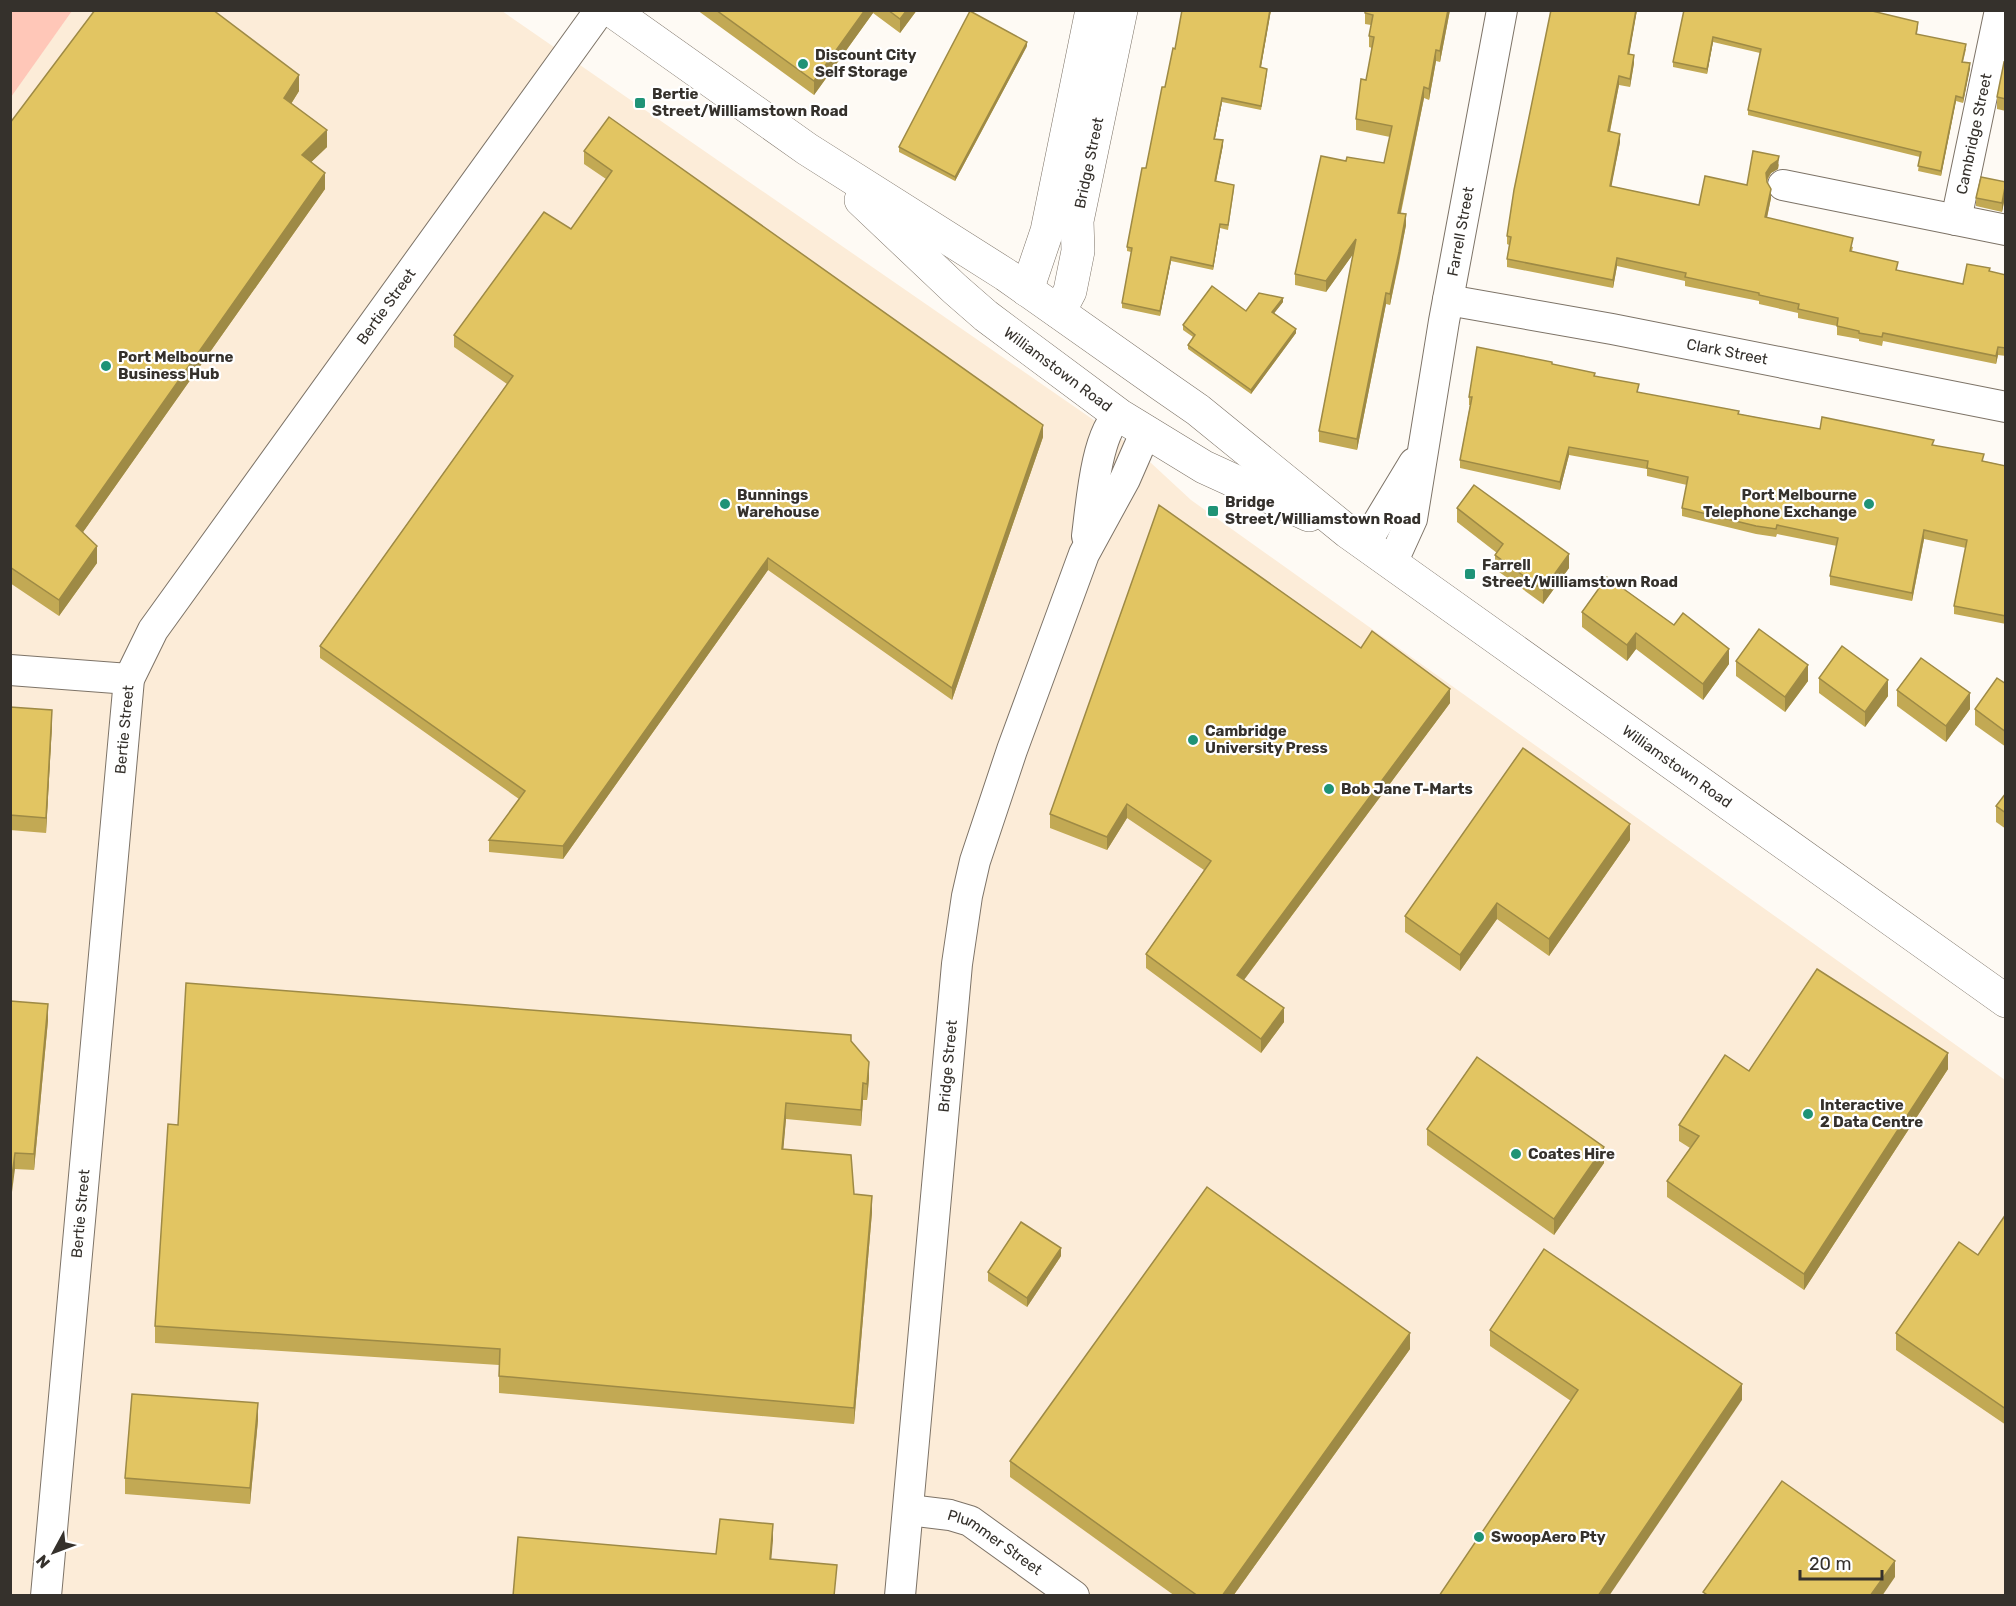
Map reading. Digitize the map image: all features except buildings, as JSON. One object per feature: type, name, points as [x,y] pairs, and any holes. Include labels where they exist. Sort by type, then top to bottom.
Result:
[{"type":"main road","name":"Williamstown Road","points":[[611,10],[807,149],[1027,290],[1198,410],[1357,538],[2006,1001]]},
{"type":"main road","name":"Bridge Street","points":[[1017,340],[1027,290],[1047,231],[1092,10]]},
{"type":"main road","name":"Bridge Street","points":[[1059,312],[1070,291],[1078,251],[1077,221],[1121,10]]},
{"type":"main road","name":"Williamstown Road","points":[[807,149],[955,290],[1017,340],[1132,423],[1228,479],[1357,538]]},
{"type":"main road","points":[[1017,340],[1059,312]]},
{"type":"main road","points":[[1132,423],[1163,386]]},
{"type":"street","name":"Bertie Street","points":[[46,1596],[129,679],[153,630],[565,63],[600,10]]},
{"type":"street","name":"Farrell Street","points":[[1392,563],[1412,519],[1448,300],[1502,10]]},
{"type":"street","name":"Cambridge Street","points":[[1956,220],[2000,10]]},
{"type":"street","points":[[1783,186],[2006,230]]},
{"type":"street","name":"Clark Street","points":[[1448,300],[2006,407]]},
{"type":"street","name":"Bridge Street","points":[[900,1596],[957,964],[967,896],[975,861],[1008,761],[1084,554],[1125,480],[1132,423]]},
{"type":"street","name":"Farrell Street","points":[[1357,538],[1422,450]]},
{"type":"street","points":[[10,670],[129,679]]},
{"type":"street","name":"Plummer Street","points":[[909,1510],[950,1515],[970,1521],[1074,1596]]},
{"type":"shaded area","points":[[11,11],[72,11],[11,97]]},
{"type":"shaded area","points":[[72,11],[502,11],[1137,450],[1191,500],[2005,1080],[2005,1595],[11,1596],[10,97]]},
{"type":"place","name":"Discount City Self Storage","points":[[803,64]]},
{"type":"place","name":"Bertie Street/Williamstown Road","points":[[640,103]]},
{"type":"place","name":"Port Melbourne Business Hub","points":[[106,366]]},
{"type":"place","name":"Bunnings Warehouse","points":[[725,504]]},
{"type":"place","name":"Port Melbourne Telephone Exchange","points":[[1869,504]]},
{"type":"place","name":"Bridge Street/Williamstown Road","points":[[1213,511]]},
{"type":"place","name":"Farrell Street/Williamstown Road","points":[[1470,574]]},
{"type":"place","name":"Cambridge University Press","points":[[1193,740]]},
{"type":"place","name":"Bob Jane T-Marts","points":[[1329,789]]},
{"type":"place","name":"Interactive 2 Data Centre","points":[[1808,1114]]},
{"type":"place","name":"Coates Hire","points":[[1516,1154]]},
{"type":"place","name":"SwoopAero Pty","points":[[1479,1537]]}]
